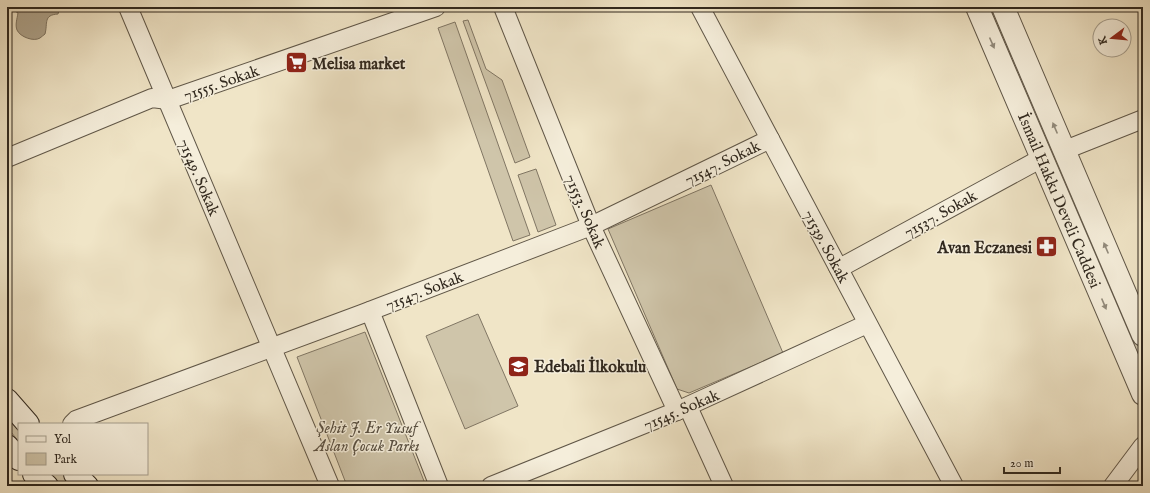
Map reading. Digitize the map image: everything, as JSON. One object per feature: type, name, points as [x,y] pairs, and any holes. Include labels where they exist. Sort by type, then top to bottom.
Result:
[{"type":"street","name":"71549. Sokak","points":[[128,7],[330,486]]},
{"type":"street","name":"71555. Sokak","points":[[7,158],[152,98],[168,100],[436,7]]},
{"type":"street","name":"71553. Sokak","points":[[503,7],[592,226],[682,409],[724,486]]},
{"type":"street","name":"71539. Sokak","points":[[700,7],[954,486]]},
{"type":"street","name":"İsmail Hakkı Develi Caddesi","points":[[977,7],[1143,394]]},
{"type":"street","name":"İsmail Hakkı Develi Caddesi","points":[[1002,7],[1065,150],[1143,335]]},
{"type":"street","points":[[1065,150],[1143,119]]},
{"type":"street","name":"71547. Sokak","points":[[73,423],[76,420],[370,311],[592,226],[770,139]]},
{"type":"street","name":"71537. Sokak","points":[[838,267],[847,264],[1042,158]]},
{"type":"street","points":[[370,311],[439,486]]},
{"type":"street","name":"71545. Sokak","points":[[491,486],[682,409],[867,324]]},
{"type":"street","points":[[7,400],[27,423]]},
{"type":"street","points":[[7,446],[18,458]]},
{"type":"street","points":[[1113,486],[1143,446]]},
{"type":"street","points":[[35,475],[47,486]]},
{"type":"street","points":[[76,475],[87,486]]},
{"type":"green space","points":[[987,7],[992,7],[1011,55],[1008,57]]},
{"type":"green space","points":[[468,20],[486,69],[502,80],[530,157],[515,163],[463,21]]},
{"type":"green space","points":[[455,22],[530,235],[513,241],[438,28]]},
{"type":"green space","points":[[1014,60],[1075,197],[1070,199],[1010,62]]},
{"type":"green space","points":[[536,169],[556,225],[538,232],[518,175]]},
{"type":"green space","points":[[711,185],[783,353],[689,393],[677,389],[608,229]]},
{"type":"green space","points":[[1078,202],[1109,279],[1143,356],[1143,368],[1074,204]]},
{"type":"green space","points":[[478,314],[518,406],[465,429],[426,336]]},
{"type":"green space","name":"Şehit J. Er Yusuf Aslan Çocuk Parkı","points":[[365,332],[426,486],[347,486],[297,357]]},
{"type":"green space","points":[[7,415],[18,429],[18,441],[7,427]]},
{"type":"green space","points":[[48,475],[63,475],[75,486],[61,486]]},
{"type":"shaded area","points":[[9,7],[60,7],[58,14],[48,18],[45,34],[40,38],[31,39],[24,37],[19,33],[16,26],[18,13]]},
{"type":"place","name":"Melisa market","points":[[296,63]]},
{"type":"place","name":"Avan Eczanesi","points":[[1047,247]]},
{"type":"place","name":"Edebali İlkokulu","points":[[519,366]]}]
